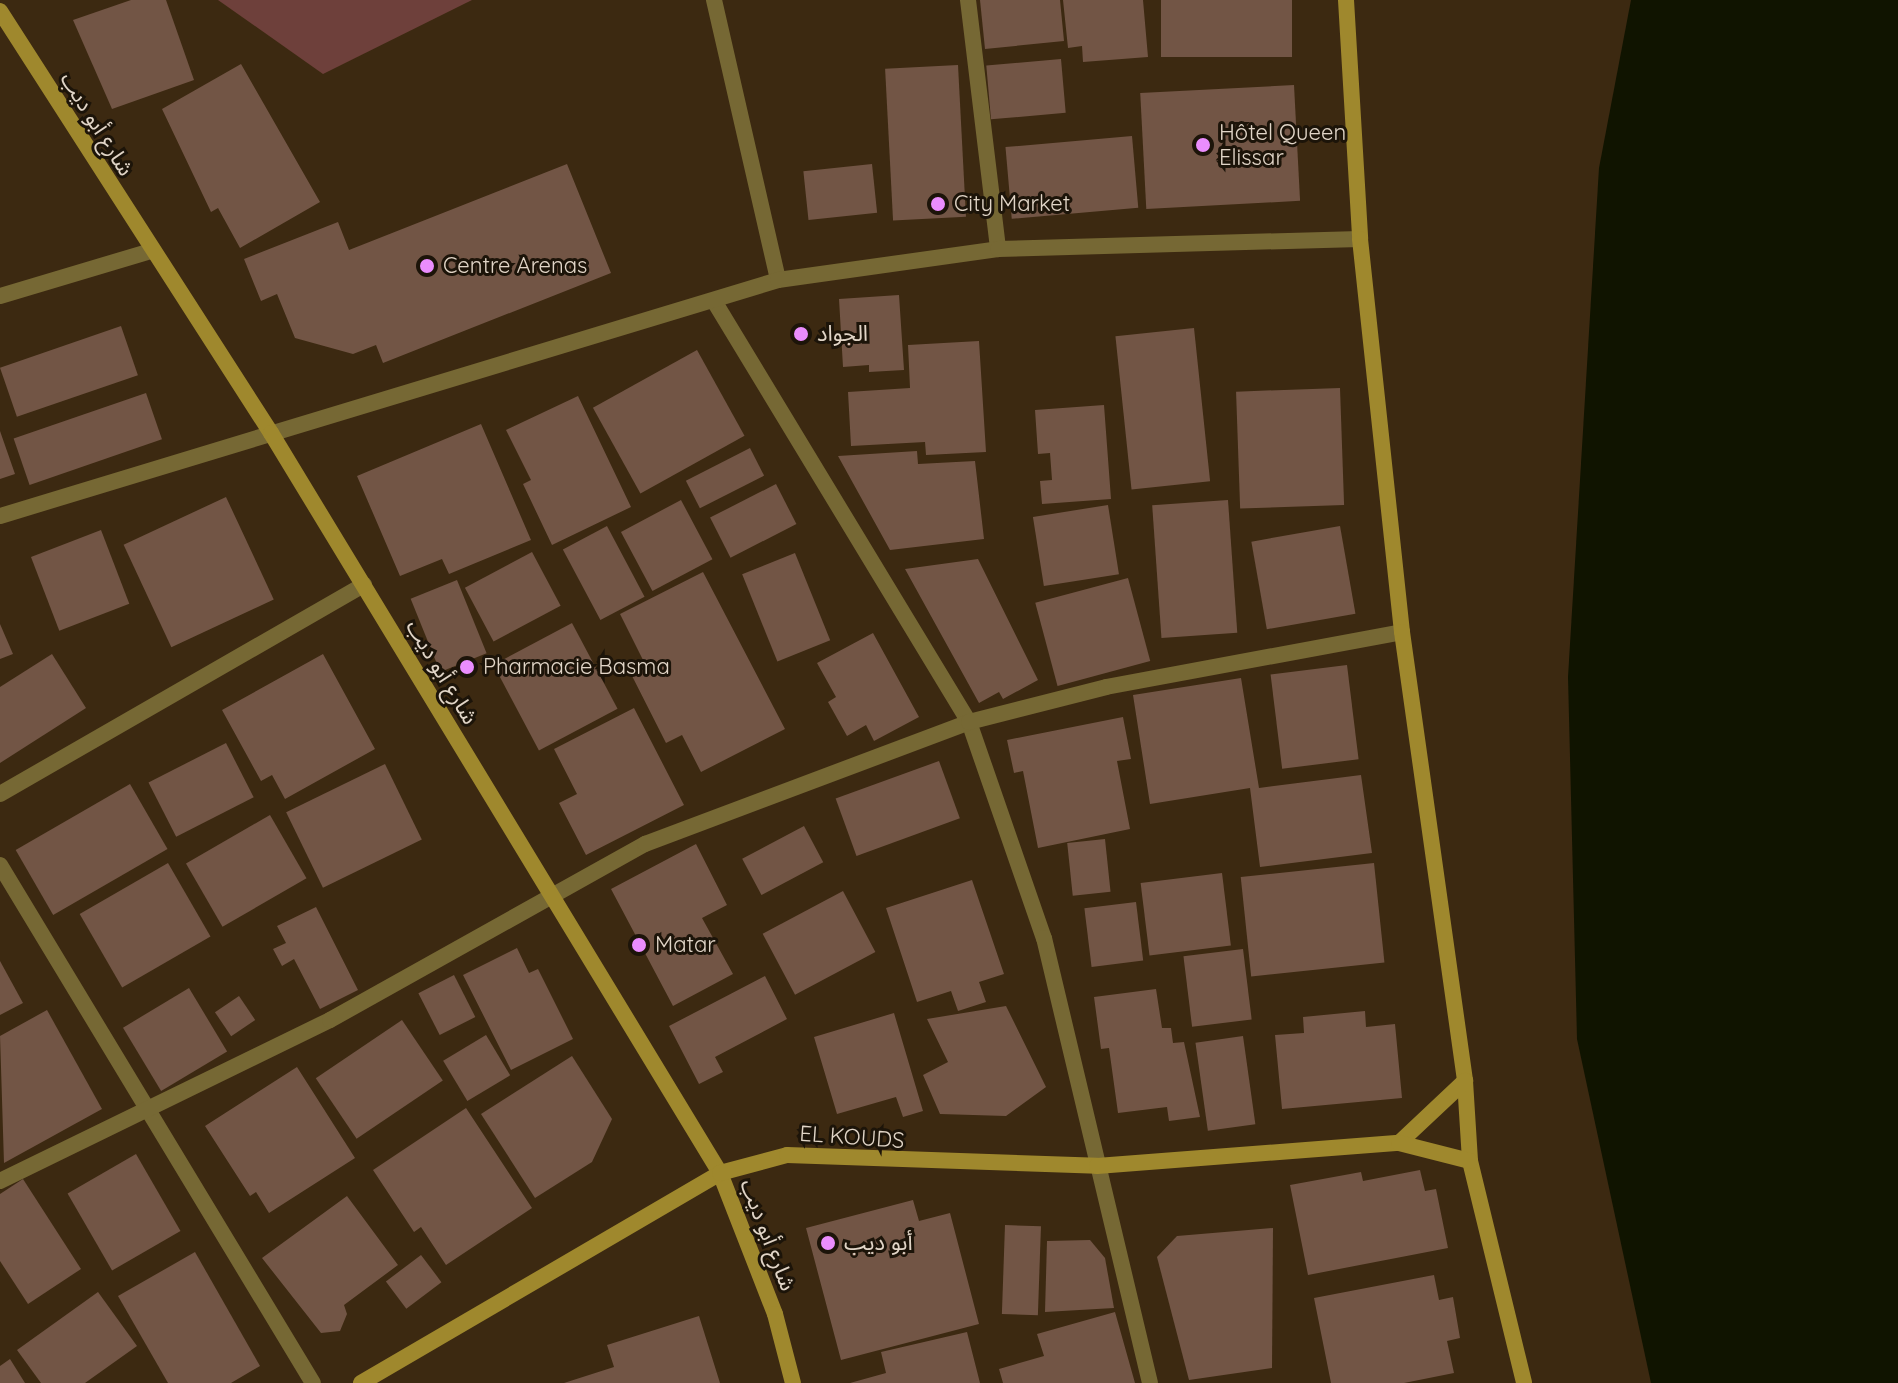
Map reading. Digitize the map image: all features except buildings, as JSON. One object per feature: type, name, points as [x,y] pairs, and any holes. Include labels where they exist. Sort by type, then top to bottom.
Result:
[{"type":"main road","points":[[1346,0],[1360,239],[1402,632],[1465,1081],[1470,1161],[1524,1383]]},
{"type":"main road","name":"شارع أبو ديب","points":[[0,11],[151,251],[271,433],[549,896],[720,1173],[775,1314],[793,1383]]},
{"type":"main road","points":[[1399,1143],[1465,1081]]},
{"type":"main road","name":"EL KOUDS","points":[[361,1383],[720,1173],[787,1155],[1097,1166],[1399,1143],[1470,1161]]},
{"type":"street","points":[[714,0],[778,280]]},
{"type":"street","points":[[968,0],[998,249]]},
{"type":"street","points":[[0,516],[778,280],[998,249],[1360,239]]},
{"type":"street","points":[[0,296],[151,251]]},
{"type":"street","points":[[714,301],[969,722],[1044,938],[1150,1383]]},
{"type":"street","points":[[0,794],[364,585]]},
{"type":"street","points":[[0,1181],[152,1111],[330,1020],[645,844],[969,722],[1106,687],[1402,632]]},
{"type":"street","points":[[0,865],[152,1111],[313,1383]]},
{"type":"shaded area","points":[[218,0],[472,0],[323,74]]},
{"type":"shaded area","points":[[1631,0],[1898,0],[1898,1383],[1651,1383],[1577,1039],[1568,677],[1599,168]]},
{"type":"place","name":"Hôtel Queen Elissar","points":[[1203,145]]},
{"type":"place","name":"City Market","points":[[938,204]]},
{"type":"place","name":"Centre Arenas","points":[[427,266]]},
{"type":"place","name":"الجواد","points":[[801,334]]},
{"type":"place","name":"Pharmacie Basma","points":[[467,667]]},
{"type":"place","name":"Matar","points":[[639,945]]},
{"type":"place","name":"أبو ديب","points":[[828,1243]]}]
